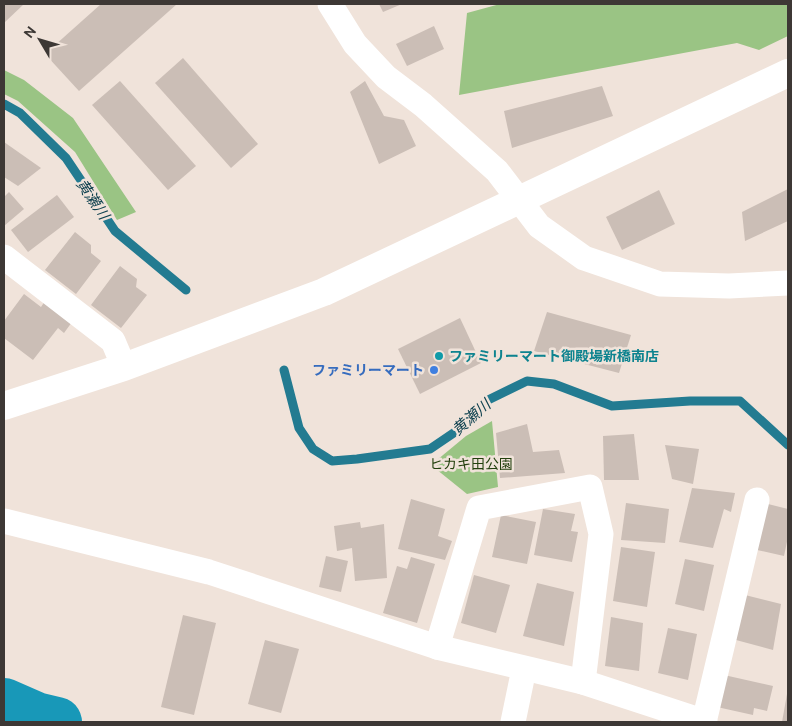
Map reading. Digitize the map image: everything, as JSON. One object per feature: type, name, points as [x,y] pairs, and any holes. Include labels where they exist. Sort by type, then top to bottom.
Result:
[{"type":"street","points":[[330,4],[355,44],[386,77],[423,105],[497,171],[539,226],[584,258],[660,284],[729,286],[788,284]]},
{"type":"street","points":[[4,406],[124,366],[324,292],[788,73]]},
{"type":"street","points":[[4,257],[113,341],[124,366]]},
{"type":"street","points":[[437,647],[478,508],[590,487],[602,534],[583,682]]},
{"type":"street","points":[[4,521],[209,572],[437,647],[583,682],[704,722],[757,500]]},
{"type":"street","points":[[513,722],[524,669]]},
{"type":"green space","points":[[500,4],[788,4],[788,36],[759,50],[737,43],[459,95],[467,13]]},
{"type":"green space","points":[[4,70],[24,80],[73,118],[136,212],[117,220],[75,152],[18,101],[4,94]]},
{"type":"green space","name":"ヒカキ田公園","points":[[492,421],[498,487],[467,494],[431,465],[466,436]]},
{"type":"building","points":[[4,4],[24,4],[4,23]]},
{"type":"building","points":[[101,4],[177,4],[79,91],[45,54]]},
{"type":"building","points":[[379,4],[402,4],[383,12]]},
{"type":"building","points":[[434,26],[444,49],[407,66],[396,44]]},
{"type":"building","points":[[183,58],[258,144],[231,168],[155,83]]},
{"type":"building","points":[[120,81],[196,166],[168,190],[92,105]]},
{"type":"building","points":[[365,81],[384,116],[404,120],[416,146],[379,164],[350,92]]},
{"type":"building","points":[[602,86],[613,116],[512,148],[504,111]]},
{"type":"building","points":[[4,142],[41,168],[18,186],[4,177]]},
{"type":"building","points":[[788,189],[788,221],[745,241],[742,212]]},
{"type":"building","points":[[659,190],[675,224],[622,250],[606,217]]},
{"type":"building","points":[[9,192],[24,209],[4,226],[4,197]]},
{"type":"building","points":[[57,195],[74,217],[28,252],[11,230]]},
{"type":"building","points":[[75,232],[91,245],[91,253],[101,261],[76,294],[45,270]]},
{"type":"building","points":[[120,266],[137,279],[136,287],[147,295],[121,328],[91,305]]},
{"type":"building","points":[[24,294],[41,307],[45,301],[72,322],[64,333],[58,328],[33,360],[4,338],[4,321]]},
{"type":"building","points":[[547,312],[631,335],[619,373],[534,351]]},
{"type":"building","name":"ファミリーマート御殿場新橋南店","points":[[460,318],[481,363],[420,394],[398,349]]},
{"type":"building","points":[[527,424],[533,452],[559,450],[565,473],[500,478],[496,433]]},
{"type":"building","points":[[634,434],[639,480],[604,480],[603,436]]},
{"type":"building","points":[[665,445],[699,449],[693,484],[672,479]]},
{"type":"building","points":[[692,488],[735,493],[731,512],[724,509],[713,548],[679,542]]},
{"type":"building","points":[[411,499],[445,509],[438,536],[452,541],[445,560],[398,549]]},
{"type":"building","points":[[626,503],[669,509],[665,543],[621,540]]},
{"type":"building","points":[[768,504],[788,509],[788,537],[784,556],[757,550]]},
{"type":"building","points":[[543,509],[575,514],[571,531],[578,532],[572,562],[534,555]]},
{"type":"building","points":[[501,515],[536,522],[527,564],[492,557]]},
{"type":"building","points":[[360,522],[361,528],[384,524],[387,578],[355,581],[352,548],[337,551],[334,526]]},
{"type":"building","points":[[621,547],[655,552],[647,607],[613,601]]},
{"type":"building","points":[[326,556],[348,561],[341,592],[319,587]]},
{"type":"building","points":[[411,557],[435,564],[417,623],[383,613],[397,566],[407,569]]},
{"type":"building","points":[[685,559],[714,565],[704,611],[675,604]]},
{"type":"building","points":[[474,575],[510,585],[496,633],[461,623]]},
{"type":"building","points":[[537,583],[574,592],[564,646],[523,636]]},
{"type":"building","points":[[745,595],[781,604],[773,650],[736,640]]},
{"type":"building","points":[[183,615],[216,623],[194,715],[161,707]]},
{"type":"building","points":[[611,617],[643,623],[639,671],[605,666]]},
{"type":"building","points":[[668,628],[697,634],[688,680],[658,673]]},
{"type":"building","points":[[265,640],[299,649],[281,713],[248,704]]},
{"type":"building","points":[[724,675],[773,686],[767,711],[754,708],[753,715],[717,707]]},
{"type":"building","points":[[787,694],[788,722],[782,722]]},
{"type":"waterway","name":"黄瀬川","points":[[4,104],[20,113],[66,158],[115,231],[186,290]]},
{"type":"waterway","name":"黄瀬川","points":[[284,370],[299,428],[313,449],[332,461],[430,449],[458,430],[484,402],[527,381],[554,384],[612,406],[690,401],[740,401],[788,445]]},
{"type":"waterway","name":"黄瀬川","points":[[4,703],[36,717],[57,722]]},
{"type":"place","name":"ファミリーマート御殿場新橋南店","points":[[439,356]]},
{"type":"place","name":"ファミリーマート","points":[[434,370]]}]
